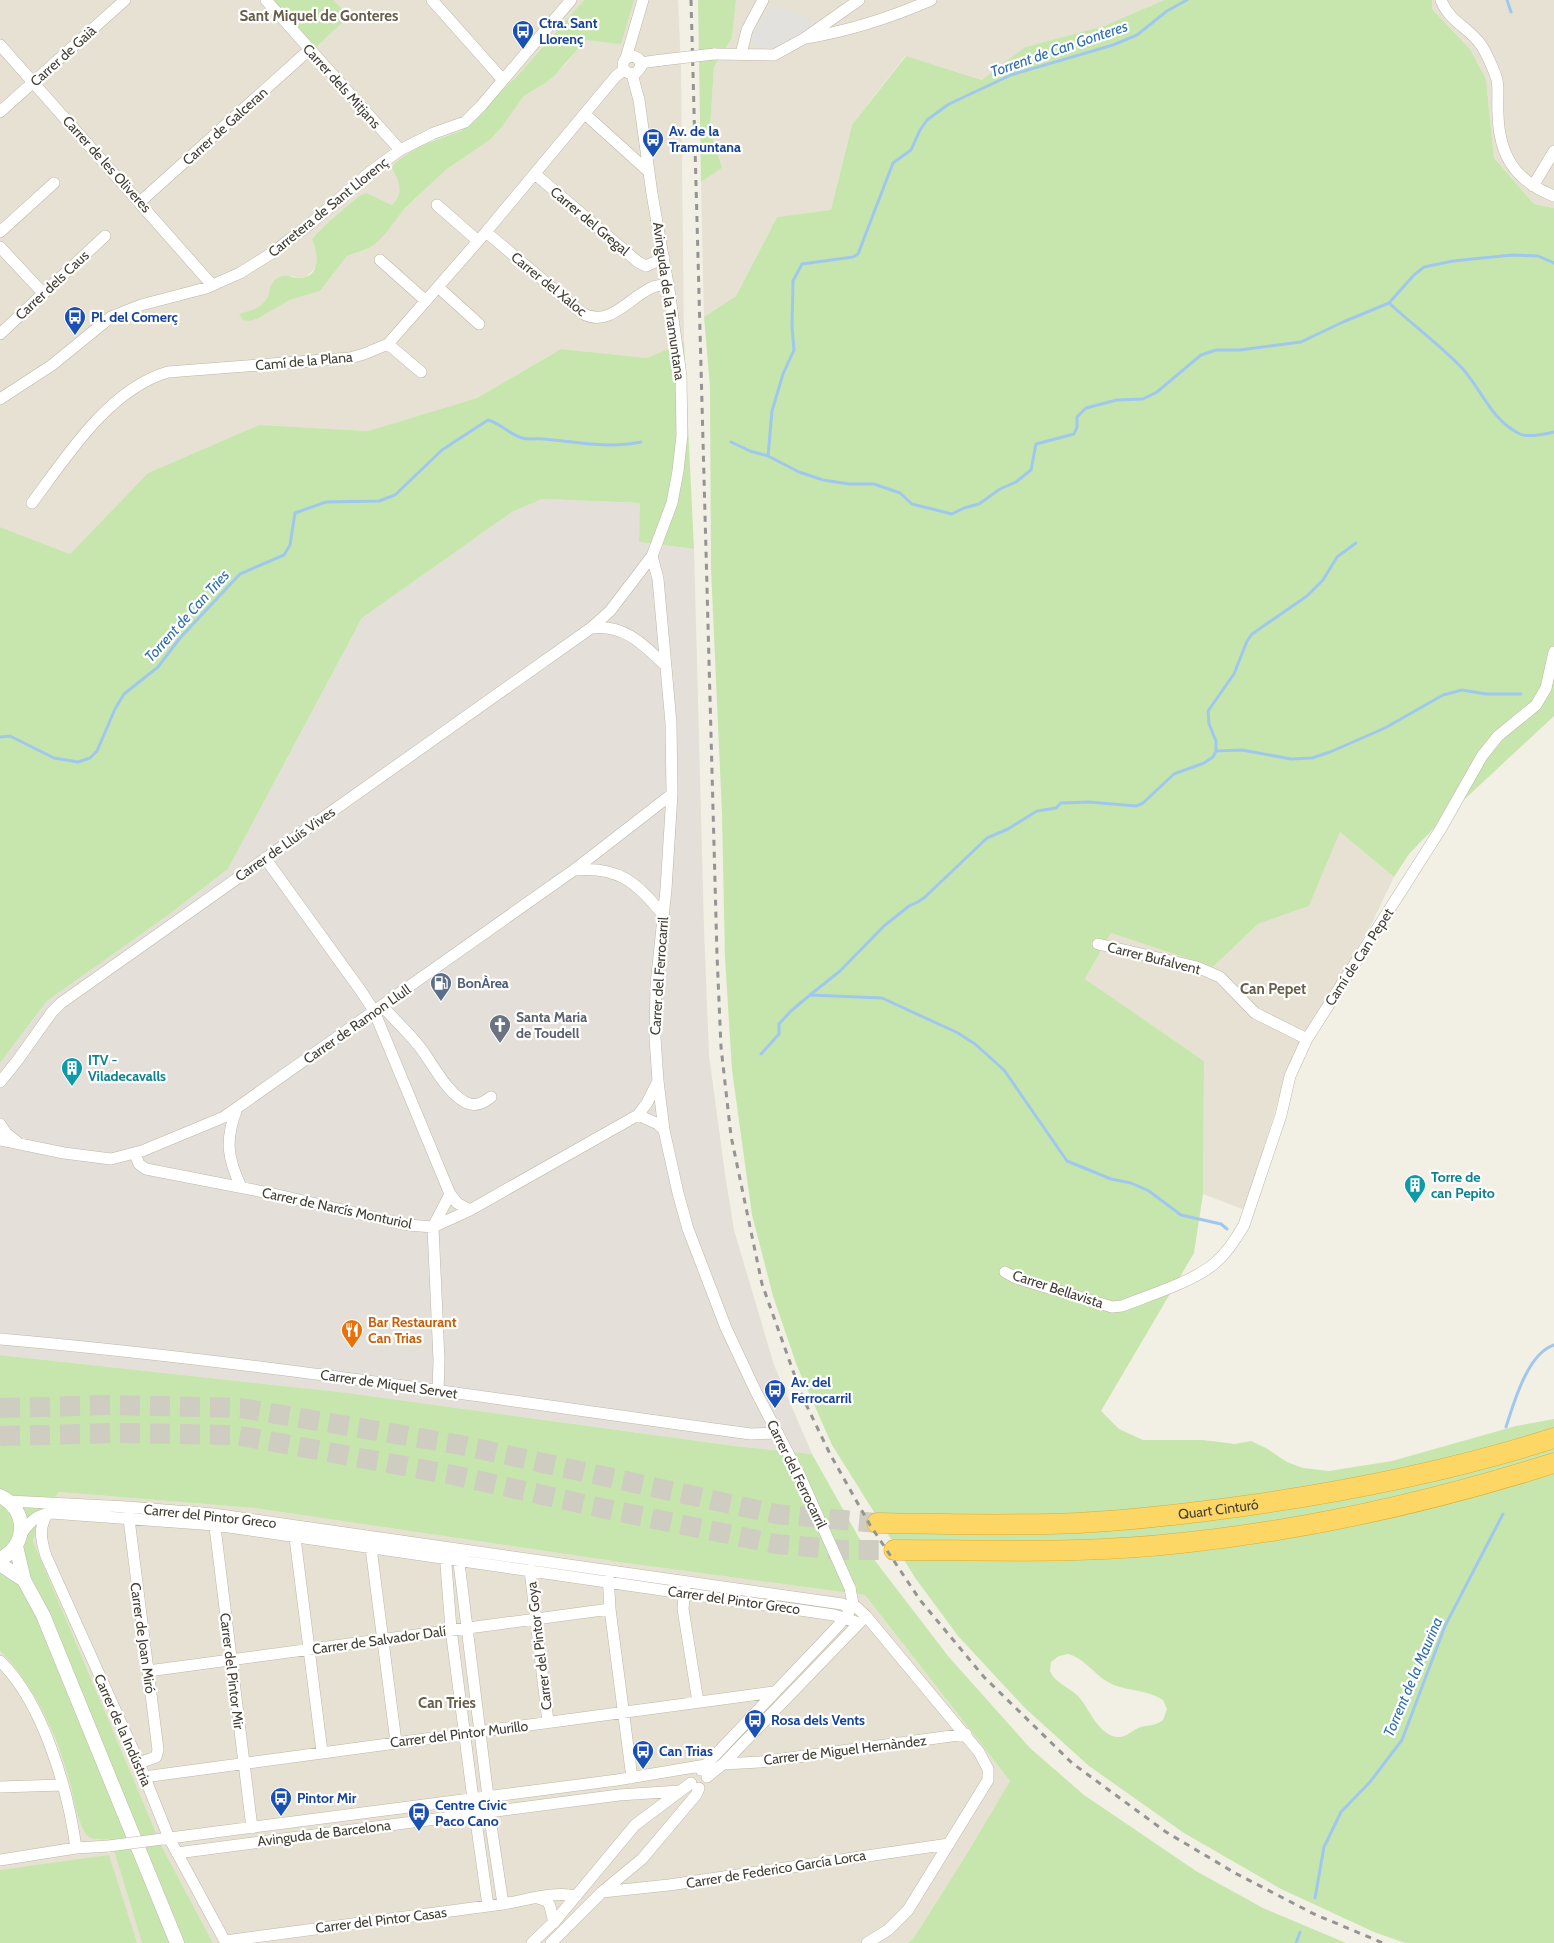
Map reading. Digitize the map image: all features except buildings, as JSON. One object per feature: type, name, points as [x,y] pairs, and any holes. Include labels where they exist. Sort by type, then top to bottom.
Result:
[{"type":"highway","name":"Quart Cinturó","points":[[877,1523],[1023,1524],[1180,1515],[1302,1498],[1395,1481],[1483,1459],[1554,1438]]},
{"type":"highway","name":"Quart Cinturó","points":[[894,1550],[1090,1550],[1181,1544],[1297,1527],[1402,1504],[1554,1463]]},
{"type":"street","name":"Carrer de Gaià","points":[[0,112],[125,0]]},
{"type":"street","name":"Carrer dels Mitjans","points":[[266,0],[400,150]]},
{"type":"street","points":[[432,0],[503,80]]},
{"type":"street","name":"Carretera de Sant Llorenç","points":[[0,399],[52,365],[111,317],[212,285],[240,273],[272,253],[310,224],[370,172],[400,150],[465,122],[482,106],[571,0]]},
{"type":"street","points":[[741,54],[746,30],[763,0]]},
{"type":"street","points":[[628,72],[623,63],[634,59],[662,60],[714,54],[774,55],[805,38],[859,0]]},
{"type":"street","points":[[805,38],[871,22],[931,0]]},
{"type":"street","points":[[1441,0],[1446,12],[1481,45],[1496,80],[1500,139],[1505,156],[1514,170],[1533,186],[1554,196]]},
{"type":"street","points":[[634,59],[636,24],[642,1]]},
{"type":"street","name":"Carrer de les Oliveres","points":[[0,45],[212,285]]},
{"type":"street","name":"Carrer de Galceran","points":[[140,202],[309,50]]},
{"type":"street","name":"Camí de la Plana","points":[[32,503],[92,425],[114,404],[151,377],[168,372],[350,358],[388,344],[586,115],[616,76],[639,70],[634,59]]},
{"type":"street","name":"Avinguda de la Tramuntana","points":[[628,72],[638,100],[681,376],[682,435],[678,471],[672,504],[652,556]]},
{"type":"street","points":[[586,115],[648,171]]},
{"type":"street","points":[[622,146],[634,145],[643,132]]},
{"type":"street","points":[[1533,186],[1554,151]]},
{"type":"street","name":"Carrer del Gregal","points":[[535,174],[638,262],[646,266]]},
{"type":"street","points":[[0,232],[54,183]]},
{"type":"street","points":[[437,205],[478,241]]},
{"type":"street","name":"Carrer del Xaloc","points":[[486,232],[582,313],[591,318],[610,315],[654,286],[668,285]]},
{"type":"street","name":"Carrer dels Caus","points":[[0,334],[105,236]]},
{"type":"street","points":[[0,247],[43,293]]},
{"type":"street","points":[[654,286],[646,266],[664,258]]},
{"type":"street","points":[[380,260],[426,300]]},
{"type":"street","points":[[438,287],[479,324]]},
{"type":"street","points":[[388,344],[421,372]]},
{"type":"street","name":"Carrer de Lluís Vives","points":[[0,1082],[52,1012],[61,1003],[591,628],[610,611],[652,556]]},
{"type":"street","name":"Carrer del Ferrocarril","points":[[652,556],[658,580],[671,723],[672,794],[656,985],[655,1038],[664,1130],[688,1229],[726,1328],[756,1392],[799,1474],[850,1588],[850,1610]]},
{"type":"street","points":[[591,628],[604,627],[636,639],[649,648],[666,666]]},
{"type":"street","name":"Camí de Can Pepet","points":[[1194,1276],[1215,1263],[1234,1242],[1244,1225],[1281,1115],[1290,1076],[1307,1039],[1440,830],[1482,756],[1498,736],[1536,705],[1546,688],[1554,652]]},
{"type":"street","name":"Carrer de Ramon Llull","points":[[135,1154],[202,1128],[224,1117],[574,870],[649,814],[672,794]]},
{"type":"street","points":[[649,814],[656,811],[662,812],[670,822]]},
{"type":"street","points":[[265,858],[361,990],[378,1009],[419,1046],[440,1077],[455,1094],[469,1104],[481,1104],[491,1097]]},
{"type":"street","points":[[574,870],[590,869],[625,878],[644,891],[663,915]]},
{"type":"street","name":"Carrer Bufalvent","points":[[1098,944],[1197,967],[1220,976],[1255,1013],[1307,1039]]},
{"type":"street","points":[[378,1009],[450,1194],[457,1203],[470,1210]]},
{"type":"street","name":"Carrer de Narcís Monturiol","points":[[135,1154],[138,1164],[146,1169],[241,1187],[408,1225],[433,1227],[470,1210],[638,1114],[647,1103],[658,1081]]},
{"type":"street","points":[[237,1108],[231,1123],[228,1155],[241,1187]]},
{"type":"street","points":[[638,1114],[658,1124],[664,1130]]},
{"type":"street","points":[[0,1124],[6,1133],[19,1144]]},
{"type":"street","points":[[0,1140],[64,1154],[111,1159],[135,1154]]},
{"type":"street","points":[[438,1391],[439,1360],[433,1227],[450,1194]]},
{"type":"street","name":"Carrer Bellavista","points":[[1005,1272],[1016,1278],[1112,1307],[1122,1306],[1194,1276]]},
{"type":"street","name":"Carrer de Miquel Servet","points":[[0,1339],[112,1349],[751,1434],[778,1433]]},
{"type":"street","points":[[3,1497],[20,1516],[19,1540],[24,1580],[43,1615],[177,1943]]},
{"type":"street","name":"Carrer del Pintor Greco","points":[[3,1497],[214,1520],[449,1551],[684,1587],[842,1604],[850,1610]]},
{"type":"street","name":"Carrer del Pintor Greco","points":[[48,1513],[128,1512]]},
{"type":"street","name":"Carrer de Joan Miró","points":[[128,1512],[158,1750],[152,1769],[156,1775]]},
{"type":"street","points":[[0,1559],[9,1554],[32,1520],[41,1514],[48,1513]]},
{"type":"street","name":"Carrer de la Indústria","points":[[48,1513],[41,1530],[41,1540],[46,1556],[139,1763],[166,1839],[176,1853],[225,1942]]},
{"type":"street","name":"Carrer del Pintor Mir","points":[[214,1520],[252,1828]]},
{"type":"street","points":[[294,1531],[322,1752]]},
{"type":"street","name":"Carrer del Pintor Greco","points":[[294,1531],[371,1548],[449,1551]]},
{"type":"street","points":[[371,1548],[396,1742]]},
{"type":"street","points":[[449,1551],[459,1561],[488,1797]]},
{"type":"street","points":[[449,1551],[451,1629],[472,1799]]},
{"type":"street","name":"Carrer del Pintor Greco","points":[[459,1561],[530,1570],[607,1575]]},
{"type":"street","points":[[0,1564],[24,1580]]},
{"type":"street","name":"Carrer del Pintor Goya","points":[[530,1570],[548,1722]]},
{"type":"street","points":[[607,1575],[632,1778]]},
{"type":"street","points":[[684,1587],[684,1609],[698,1702]]},
{"type":"street","name":"Carrer de Salvador Dalí","points":[[148,1671],[610,1609]]},
{"type":"street","points":[[635,1824],[680,1791],[698,1775],[838,1626],[850,1610],[866,1620],[966,1734],[984,1758],[989,1775],[988,1780],[908,1910],[888,1930],[867,1943]]},
{"type":"street","points":[[698,1775],[723,1764],[866,1620]]},
{"type":"street","points":[[0,1661],[24,1691],[41,1724],[55,1761],[70,1811],[76,1848]]},
{"type":"street","name":"Carrer del Pintor Murillo","points":[[144,1777],[774,1692]]},
{"type":"street","name":"Carrer de Miguel Hernàndez","points":[[723,1764],[760,1762],[966,1734]]},
{"type":"street","points":[[139,1763],[156,1757]]},
{"type":"street","points":[[551,1943],[602,1892],[642,1859],[696,1796],[698,1775]]},
{"type":"street","name":"Avinguda de Barcelona","points":[[0,1860],[76,1848],[166,1839],[632,1778],[698,1775]]},
{"type":"street","points":[[0,1787],[62,1785]]},
{"type":"street","points":[[532,1943],[554,1923],[660,1791]]},
{"type":"street","name":"Avinguda de Barcelona","points":[[176,1853],[489,1812],[660,1791],[680,1791]]},
{"type":"street","points":[[489,1812],[503,1904]]},
{"type":"street","points":[[475,1814],[488,1906]]},
{"type":"street","name":"Carrer de Federico García Lorca","points":[[602,1892],[669,1885],[949,1844]]},
{"type":"street","name":"Carrer del Pintor Casas","points":[[225,1942],[503,1904],[554,1894],[576,1896]]},
{"type":"street","points":[[538,1898],[547,1901],[554,1923]]},
{"type":"shaded area","points":[[0,0],[584,0],[520,73],[461,131],[425,143],[396,162],[401,187],[397,200],[392,205],[379,199],[359,196],[325,225],[312,239],[316,253],[316,267],[306,277],[292,276],[273,282],[265,302],[260,308],[240,314],[250,321],[290,300],[320,291],[347,256],[369,248],[390,227],[399,214],[447,169],[491,139],[524,96],[544,84],[566,64],[580,46],[625,0],[678,0],[681,69],[684,342],[647,358],[561,349],[477,398],[368,431],[259,425],[148,473],[70,554],[0,527]]},
{"type":"shaded area","points":[[736,0],[1164,0],[1104,26],[1025,47],[983,80],[905,56],[852,125],[831,211],[777,217],[736,296],[704,317],[701,182],[722,168],[710,130],[714,67],[732,38]]},
{"type":"shaded area","points":[[1432,0],[1554,0],[1554,208],[1534,204],[1494,158],[1486,79],[1470,49],[1432,9]]},
{"type":"shaded area","points":[[771,5],[816,20],[803,33],[784,45],[769,49],[758,49],[752,42],[752,34]]},
{"type":"shaded area","points":[[542,499],[641,503],[639,542],[694,549],[709,1055],[734,1230],[774,1365],[812,1454],[735,1446],[347,1393],[0,1355],[0,1063],[47,1001],[167,916],[228,869],[362,618],[512,512]]},
{"type":"shaded area","points":[[1340,832],[1394,877],[1371,925],[1300,1045],[1280,1094],[1245,1210],[1203,1194],[1204,1061],[1085,979],[1111,933],[1213,967],[1258,924],[1309,906]]},
{"type":"shaded area","points":[[59,1492],[254,1508],[626,1563],[865,1595],[1010,1781],[913,1939],[907,1943],[213,1943],[162,1847],[33,1541],[39,1519]]},
{"type":"shaded area","points":[[0,1651],[26,1680],[46,1717],[69,1777],[80,1822],[97,1840],[108,1838],[115,1854],[142,1943],[0,1943]]},
{"type":"green space","points":[[272,0],[333,0],[349,16],[314,49]]},
{"type":"green space","points":[[584,0],[634,0],[621,44],[586,40],[555,75],[524,96],[491,139],[447,169],[404,209],[375,244],[347,256],[320,291],[290,300],[257,319],[243,320],[239,314],[253,310],[261,305],[267,298],[271,285],[276,279],[282,276],[302,278],[313,272],[316,256],[312,239],[325,225],[359,196],[366,193],[392,205],[396,201],[399,192],[399,183],[392,168],[396,162],[419,146],[461,131],[520,73]]},
{"type":"green space","points":[[698,0],[736,0],[732,38],[714,67],[710,130],[722,168],[701,182]]},
{"type":"green space","points":[[1164,0],[1432,0],[1432,9],[1470,49],[1486,79],[1494,158],[1534,204],[1554,208],[1554,716],[1439,823],[1409,854],[1394,877],[1340,832],[1309,906],[1258,924],[1213,967],[1111,933],[1085,979],[1204,1061],[1203,1194],[1194,1253],[1101,1411],[1119,1429],[1143,1440],[1203,1440],[1235,1444],[1251,1441],[1266,1448],[1287,1462],[1303,1468],[1329,1471],[1392,1461],[1516,1426],[1554,1419],[1554,1943],[1405,1943],[1374,1932],[1281,1889],[1184,1833],[1089,1766],[1026,1709],[958,1636],[916,1579],[832,1445],[797,1366],[773,1296],[752,1215],[732,1070],[725,958],[722,814],[711,568],[710,387],[704,317],[736,296],[777,217],[831,210],[852,125],[906,56],[982,80],[1025,47],[1104,26]],"holes":[[[1068,1654],[1075,1656],[1108,1682],[1120,1687],[1151,1694],[1163,1700],[1167,1709],[1163,1720],[1138,1728],[1121,1737],[1107,1733],[1096,1722],[1078,1696],[1059,1682],[1050,1671],[1051,1662],[1059,1656]]]},
{"type":"green space","points":[[684,342],[694,549],[639,542],[640,503],[542,499],[512,512],[362,618],[228,869],[167,916],[47,1001],[0,1063],[0,527],[70,554],[148,473],[259,425],[368,431],[477,398],[561,349],[647,358]]},
{"type":"green space","points":[[0,1355],[348,1393],[735,1446],[812,1454],[863,1545],[948,1656],[1030,1748],[1084,1795],[1196,1871],[1263,1908],[1346,1943],[907,1943],[913,1939],[1010,1781],[865,1595],[626,1563],[254,1508],[59,1492],[39,1519],[33,1541],[162,1847],[213,1943],[142,1943],[115,1854],[108,1839],[93,1839],[86,1834],[80,1821],[69,1779],[50,1727],[34,1694],[0,1651]]},
{"type":"green space","points":[[109,1855],[137,1943],[0,1943],[0,1870]]},
{"type":"waterway","name":"Torrent de Can Gonteres","points":[[768,456],[772,411],[783,374],[794,350],[792,327],[793,281],[802,264],[853,257],[858,254],[893,163],[911,150],[927,120],[949,104],[1011,75],[1113,45],[1137,35],[1167,11],[1187,0]]},
{"type":"waterway","name":"Torrent de Can Gonteres","points":[[1507,0],[1511,12]]},
{"type":"waterway","points":[[1389,303],[1414,275],[1424,267],[1453,261],[1512,255],[1538,256],[1554,263]]},
{"type":"waterway","points":[[731,442],[750,451],[768,456],[799,472],[823,480],[849,484],[874,484],[900,493],[912,504],[952,514],[979,504],[1000,489],[1016,482],[1031,470],[1036,444],[1074,434],[1077,427],[1077,417],[1086,408],[1117,400],[1143,399],[1157,392],[1201,355],[1216,350],[1240,350],[1301,342],[1389,303],[1462,368],[1494,413],[1510,428],[1527,436],[1554,432]]},
{"type":"waterway","name":"Torrent de Can Tries","points":[[0,737],[10,736],[54,758],[78,762],[90,758],[97,751],[115,709],[124,694],[158,667],[180,638],[240,574],[284,555],[290,545],[295,513],[326,502],[379,501],[395,495],[442,450],[488,420],[525,439],[605,445],[641,442]]},
{"type":"waterway","points":[[810,995],[840,971],[884,926],[909,906],[925,897],[987,838],[1008,829],[1037,811],[1056,808],[1061,803],[1089,802],[1136,806],[1143,803],[1174,774],[1204,763],[1213,757],[1216,751],[1216,741],[1209,724],[1208,711],[1234,674],[1247,641],[1252,634],[1307,596],[1323,580],[1337,557],[1356,543]]},
{"type":"waterway","points":[[1216,751],[1242,750],[1291,759],[1312,758],[1385,728],[1443,695],[1462,690],[1486,694],[1521,694]]},
{"type":"waterway","points":[[761,1054],[779,1034],[779,1024],[810,995],[882,998],[958,1033],[975,1044],[1004,1070],[1067,1161],[1111,1179],[1131,1183],[1149,1191],[1181,1215],[1221,1224],[1227,1229]]},
{"type":"waterway","name":"Torrent de la Maurina","points":[[1506,1427],[1523,1380],[1529,1369],[1536,1358],[1554,1345]]},
{"type":"waterway","name":"Torrent de la Maurina","points":[[1315,1898],[1324,1847],[1341,1812],[1370,1782],[1402,1740],[1445,1626],[1503,1514]]},
{"type":"waterway","name":"Torrent de la Maurina","points":[[1296,1943],[1300,1932]]},
{"type":"tunnel","points":[[0,1408],[112,1405],[241,1408],[461,1445],[776,1514],[877,1523]]},
{"type":"tunnel","points":[[0,1436],[120,1433],[236,1435],[453,1475],[776,1544],[843,1550],[894,1550]]},
{"type":"railway","points":[[691,0],[721,1047],[731,1136],[762,1284],[802,1396],[830,1454],[870,1525],[920,1600],[984,1677],[1072,1763],[1166,1832],[1235,1873],[1314,1914],[1383,1943]]},
{"type":"place","name":"Ctra. Sant Llorenç","points":[[523,50]]},
{"type":"place","name":"Av. de la Tramuntana","points":[[653,158]]},
{"type":"place","name":"Pl. del Comerç","points":[[75,336]]},
{"type":"place","name":"BonÀrea","points":[[441,1002]]},
{"type":"place","name":"Santa Maria de Toudell","points":[[500,1044]]},
{"type":"place","name":"ITV - Viladecavalls","points":[[72,1087]]},
{"type":"place","name":"Torre de can Pepito","points":[[1415,1204]]},
{"type":"place","name":"Bar Restaurant Can Trias","points":[[352,1349]]},
{"type":"place","name":"Av. del Ferrocarril","points":[[775,1409]]},
{"type":"place","name":"Rosa dels Vents","points":[[755,1739]]},
{"type":"place","name":"Can Trias","points":[[643,1770]]},
{"type":"place","name":"Pintor Mir","points":[[281,1817]]},
{"type":"place","name":"Centre Cívic Paco Cano","points":[[419,1832]]},
{"type":"district","name":"Sant Miquel de Gonteres","points":[[319,16]]},
{"type":"district","name":"Can Pepet","points":[[1273,989]]},
{"type":"district","name":"Can Tries","points":[[447,1703]]}]
